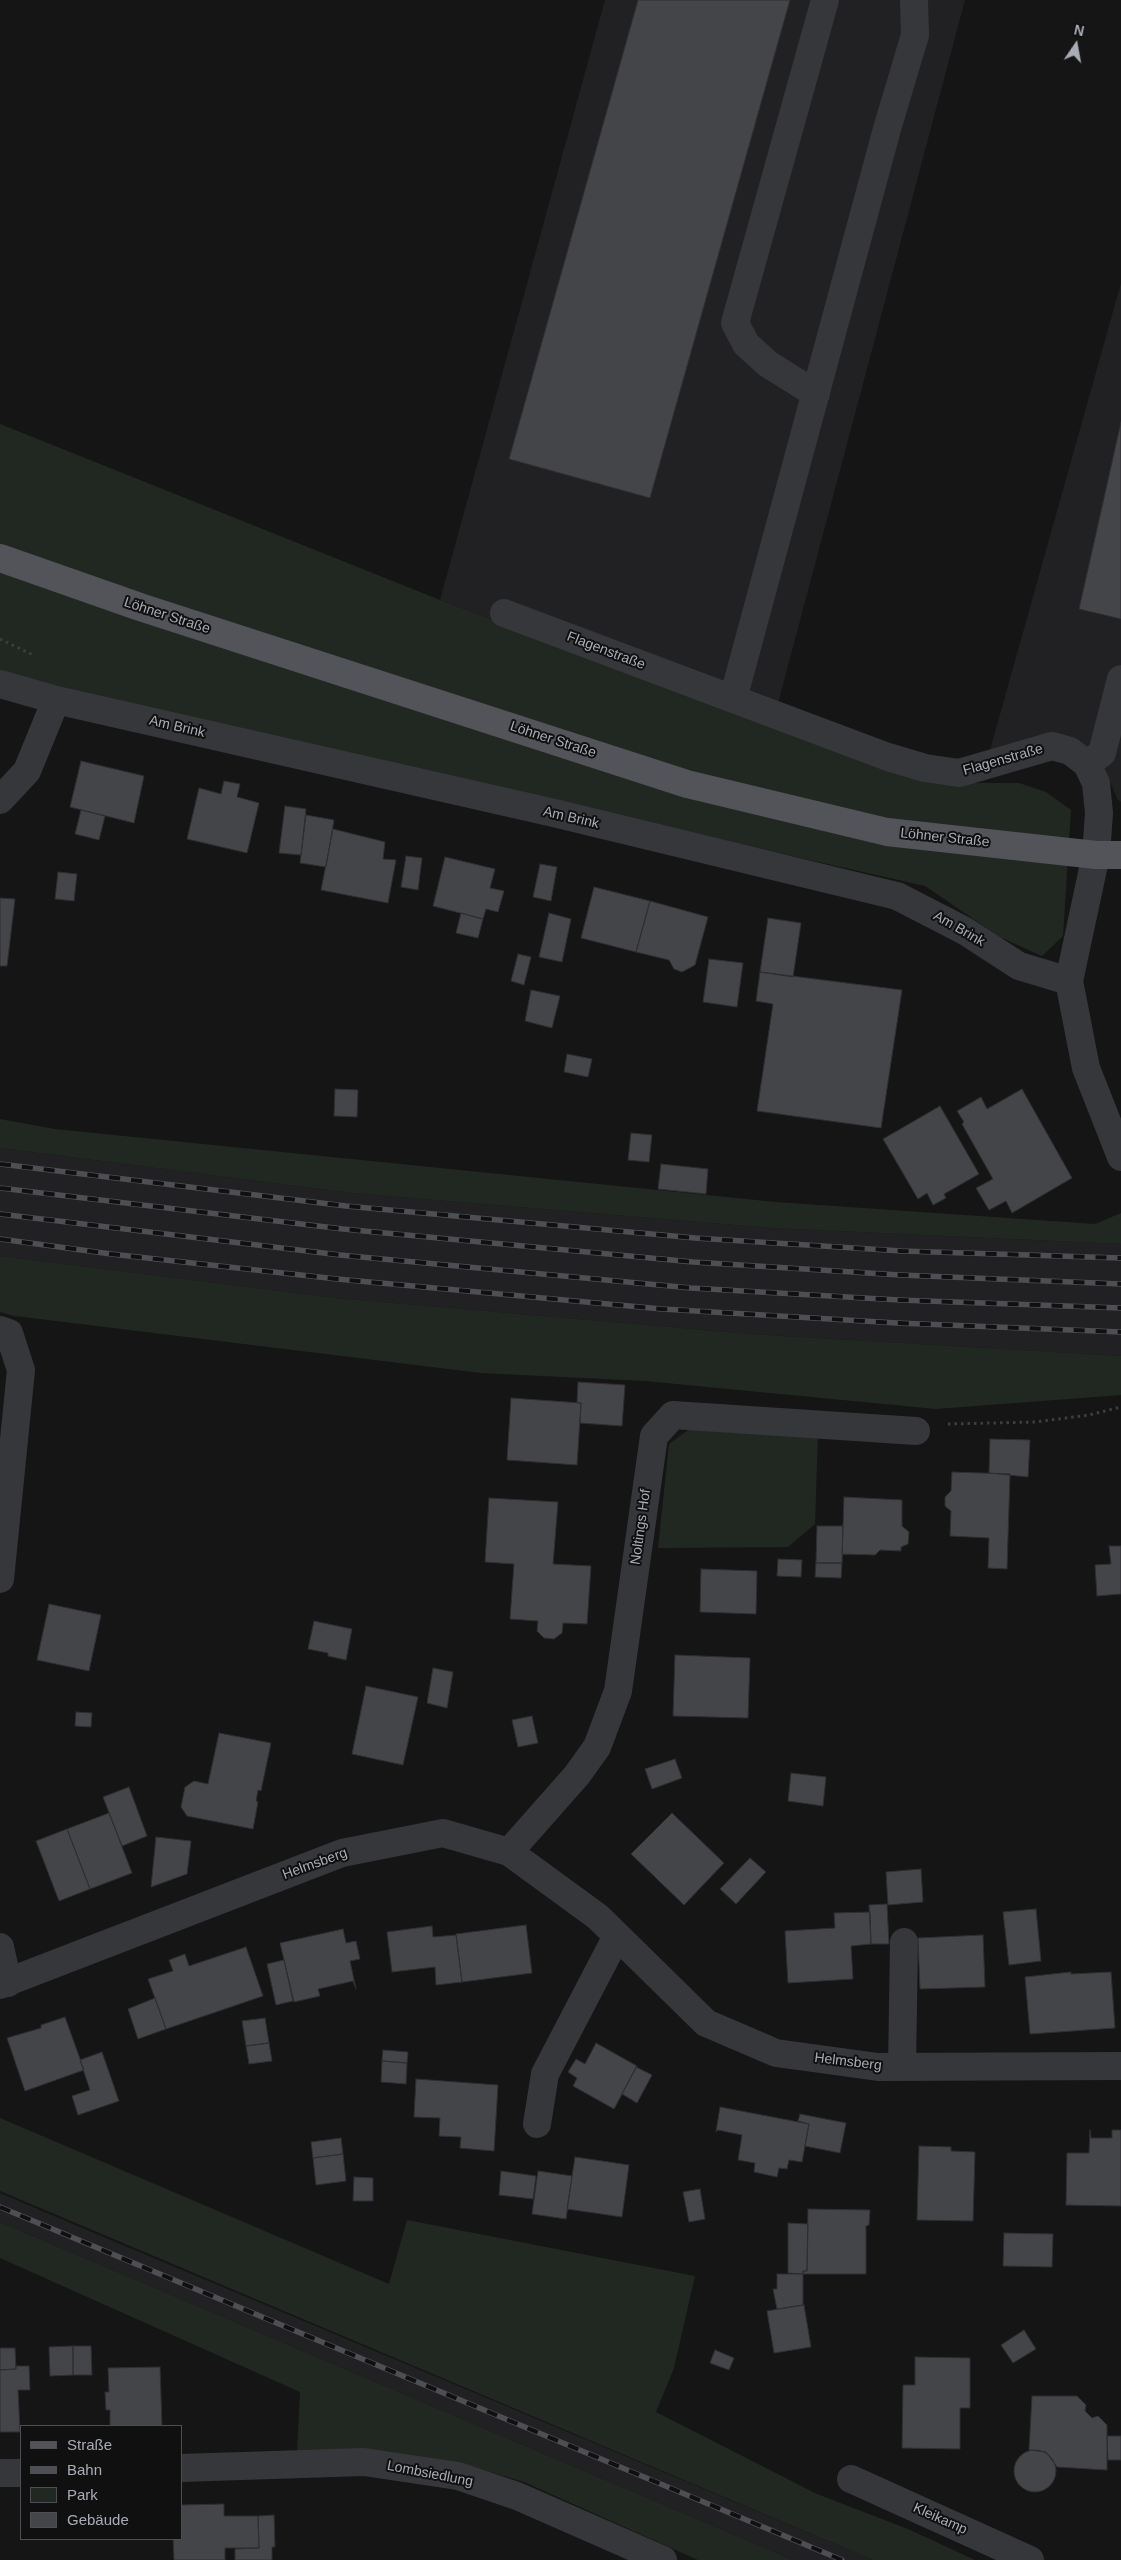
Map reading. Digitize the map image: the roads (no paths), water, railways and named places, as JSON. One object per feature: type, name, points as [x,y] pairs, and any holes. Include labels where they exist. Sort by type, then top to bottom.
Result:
[{"type":"main road","name":"Löhner Straße","points":[[0,558],[140,607],[687,784],[888,832],[1108,855]]},
{"type":"street","points":[[816,394],[768,364],[746,344],[735,324],[825,0]]},
{"type":"street","points":[[733,699],[887,129],[915,34],[914,0]]},
{"type":"street","name":"Flagenstraße","points":[[504,613],[888,757],[925,768],[959,773],[1052,746],[1070,751],[1087,764]]},
{"type":"street","points":[[1121,679],[1102,753],[1087,764],[1096,782],[1099,813],[1108,855],[1069,982],[1086,1068],[1121,1157]]},
{"type":"street","name":"Am Brink","points":[[0,684],[56,700],[554,813],[897,896],[965,931],[1019,966],[1069,982]]},
{"type":"street","points":[[0,800],[28,771],[56,700]]},
{"type":"street","points":[[0,1330],[9,1332],[21,1370],[0,1579]]},
{"type":"street","name":"Noltings Hof","points":[[509,1852],[578,1775],[597,1748],[618,1691],[654,1436],[673,1415],[916,1431]]},
{"type":"street","name":"Helmsberg","points":[[4,1984],[342,1853],[443,1833],[509,1852],[598,1917],[706,2023],[776,2053],[878,2067],[1121,2066]]},
{"type":"street","points":[[537,2124],[545,2074],[617,1936]]},
{"type":"street","points":[[902,2067],[904,1942]]},
{"type":"street","points":[[0,1947],[4,1984]]},
{"type":"street","name":"Lombsiedlung","points":[[182,2468],[364,2462],[458,2476],[517,2496],[663,2560]]},
{"type":"street","points":[[0,2473],[20,2473]]},
{"type":"street","name":"Kleikamp","points":[[851,2479],[1030,2560]]},
{"type":"railway","points":[[0,1164],[346,1206],[695,1238],[902,1251],[1121,1258]]},
{"type":"railway","points":[[0,1188],[343,1229],[693,1262],[900,1275],[1121,1284]]},
{"type":"railway","points":[[0,1214],[340,1255],[691,1288],[899,1300],[1121,1308]]},
{"type":"railway","points":[[0,1239],[111,1254],[337,1279],[662,1309],[897,1323],[1121,1332]]},
{"type":"railway","points":[[0,2207],[842,2560]]}]
